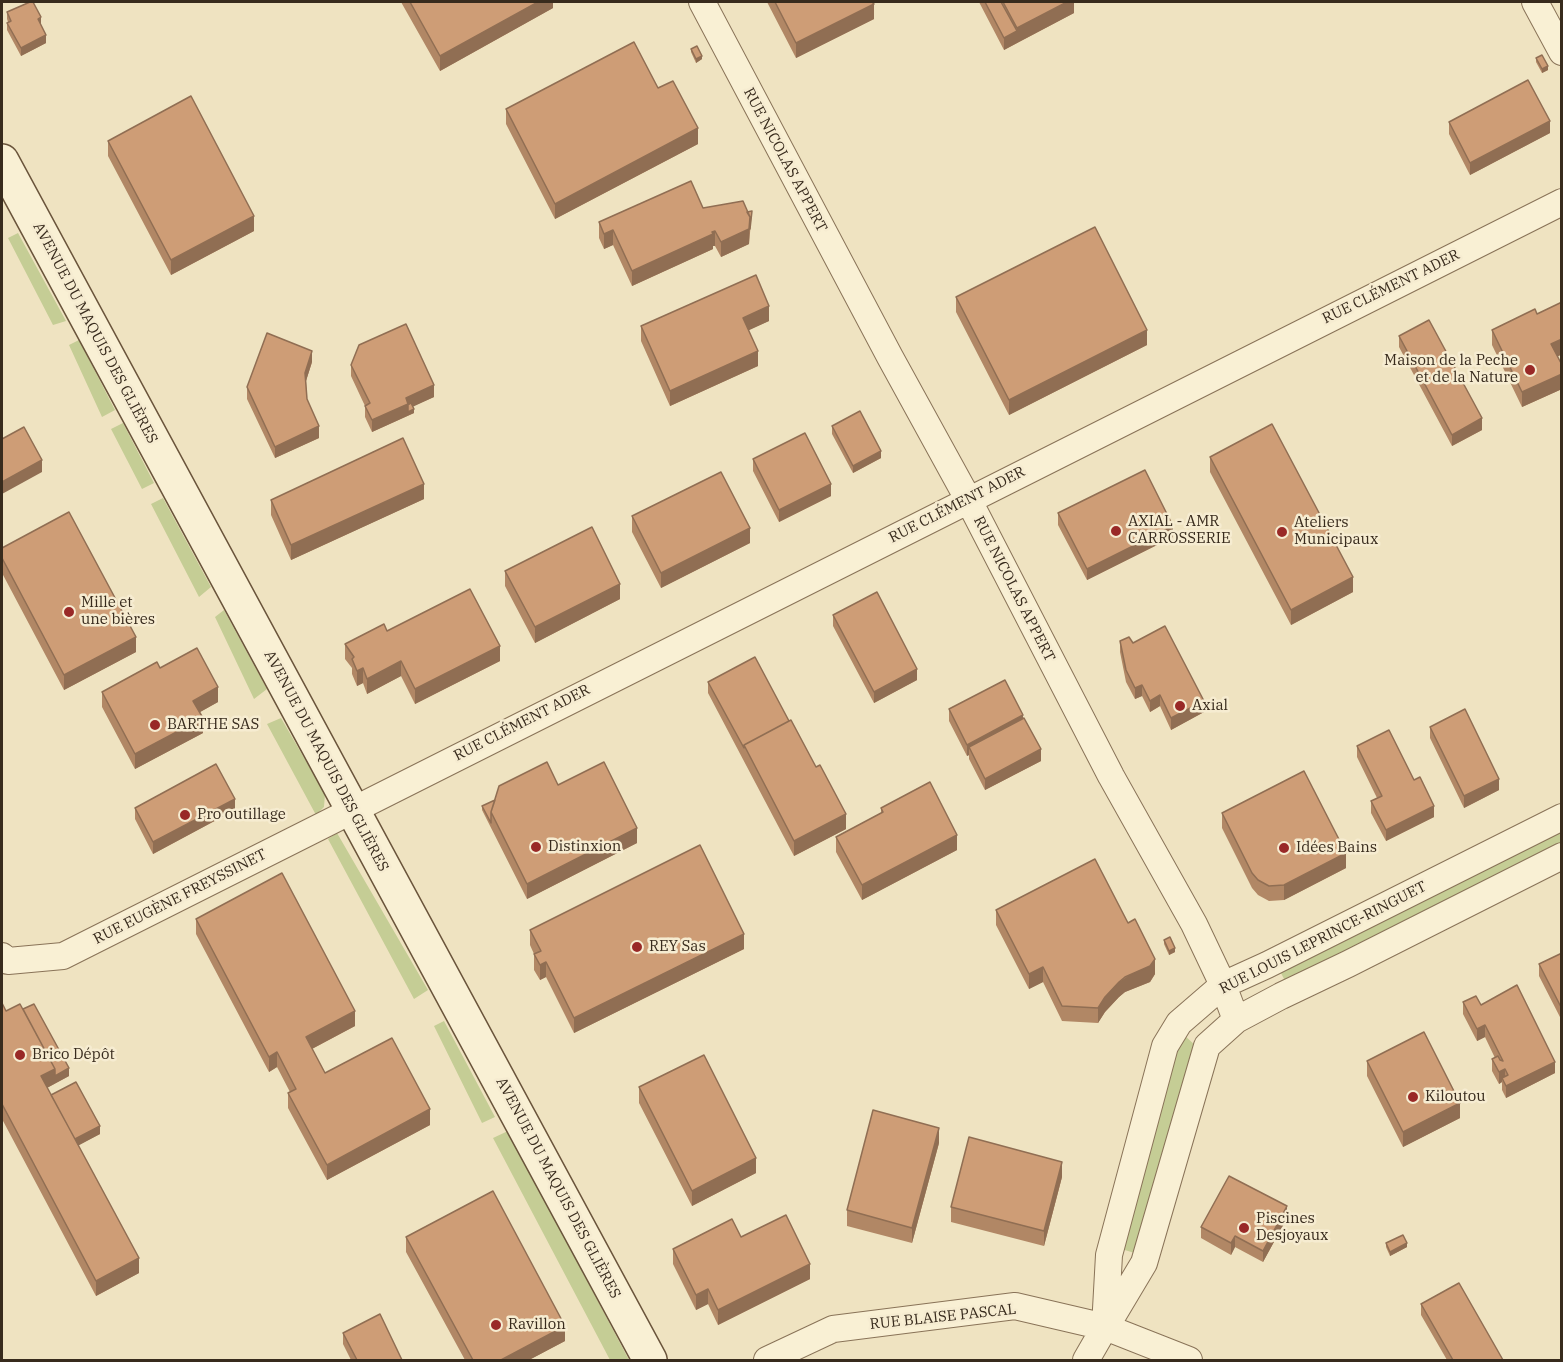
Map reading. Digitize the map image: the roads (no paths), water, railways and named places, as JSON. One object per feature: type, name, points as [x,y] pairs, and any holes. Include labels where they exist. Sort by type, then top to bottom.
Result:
[{"type":"main road","name":"AVENUE DU MAQUIS DES GLIÈRES","points":[[2,161],[650,1360]]},
{"type":"street","name":"RUE NICOLAS APPERT","points":[[702,2],[968,499],[1111,776],[1194,924],[1223,985],[1236,1020]]},
{"type":"street","points":[[1535,2],[1562,52]]},
{"type":"street","name":"RUE CLÉMENT ADER","points":[[352,809],[1159,402],[1562,202]]},
{"type":"street","name":"RUE EUGÈNE FREYSSINET","points":[[2,956],[8,961],[63,956],[352,809]]},
{"type":"street","name":"RUE LOUIS LEPRINCE-RINGUET","points":[[1106,1360],[1105,1327],[1109,1255],[1165,1046],[1179,1023],[1223,985],[1562,817]]},
{"type":"street","name":"RUE LOUIS LEPRINCE-RINGUET","points":[[1086,1360],[1144,1263],[1207,1046],[1236,1020],[1562,856]]},
{"type":"street","name":"RUE BLAISE PASCAL","points":[[766,1360],[834,1329],[1015,1306],[1105,1327],[1189,1360]]},
{"type":"place","name":"Maison de la Peche et de la Nature","points":[[1530,370]]},
{"type":"place","name":"AXIAL - AMR CARROSSERIE","points":[[1116,531]]},
{"type":"place","name":"Ateliers Municipaux","points":[[1282,532]]},
{"type":"place","name":"Mille et une bières","points":[[69,612]]},
{"type":"place","name":"Axial","points":[[1180,706]]},
{"type":"place","name":"BARTHE SAS","points":[[155,725]]},
{"type":"place","name":"Pro outillage","points":[[185,815]]},
{"type":"place","name":"Distinxion","points":[[536,847]]},
{"type":"place","name":"Idées Bains","points":[[1284,848]]},
{"type":"place","name":"REY Sas","points":[[637,947]]},
{"type":"place","name":"Brico Dépôt","points":[[20,1055]]},
{"type":"place","name":"Kiloutou","points":[[1413,1097]]},
{"type":"place","name":"Piscines Desjoyaux","points":[[1244,1228]]},
{"type":"place","name":"Ravillon","points":[[496,1325]]}]
